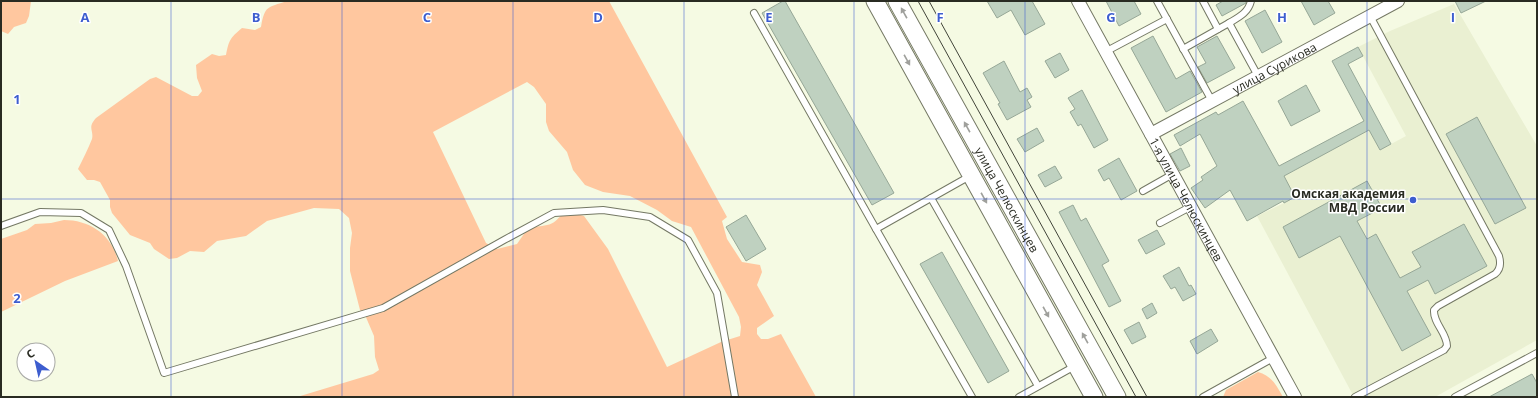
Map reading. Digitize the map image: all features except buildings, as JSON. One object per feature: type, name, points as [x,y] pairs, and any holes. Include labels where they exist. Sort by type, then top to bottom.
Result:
[{"type":"main road","name":"улица Челюскинцев","points":[[875,1],[1094,397]]},
{"type":"main road","name":"улица Челюскинцев","points":[[897,1],[1117,397]]},
{"type":"main road","points":[[971,175],[988,165]]},
{"type":"main road","points":[[1076,365],[1094,355]]},
{"type":"street","name":"1-я улица Челюскинцев","points":[[1078,1],[1295,397]]},
{"type":"street","name":"улица Сурикова","points":[[1150,134],[1396,1]]},
{"type":"lane","points":[[1157,1],[1212,101]]},
{"type":"lane","points":[[1203,1],[1218,29]]},
{"type":"lane","points":[[1183,49],[1245,13],[1251,1]]},
{"type":"lane","points":[[754,13],[972,397]]},
{"type":"lane","points":[[1355,397],[1444,350],[1447,346],[1447,341],[1434,315],[1434,310],[1438,306],[1495,274],[1500,269],[1501,265],[1499,256],[1370,16]]},
{"type":"lane","points":[[1105,52],[1167,19]]},
{"type":"lane","points":[[1229,23],[1258,76]]},
{"type":"lane","points":[[1143,190],[1173,174]]},
{"type":"lane","points":[[876,229],[971,175]]},
{"type":"lane","points":[[931,198],[1038,386]]},
{"type":"lane","points":[[1160,223],[1190,207]]},
{"type":"lane","points":[[1,226],[40,212],[81,213],[108,230],[126,266],[164,373],[383,308],[554,213],[603,210],[650,217],[688,240],[717,293],[735,397]]},
{"type":"lane","points":[[1455,397],[1537,353]]},
{"type":"lane","points":[[1203,397],[1273,358]]},
{"type":"lane","points":[[1018,397],[1076,365]]},
{"type":"shaded area","points":[[1,1],[31,1],[29,16],[26,23],[14,27],[8,34],[1,31]]},
{"type":"shaded area","points":[[287,1],[609,1],[727,217],[722,221],[727,239],[742,262],[760,265],[762,272],[757,285],[774,316],[757,328],[757,334],[761,339],[768,339],[781,334],[816,397],[297,397],[373,374],[379,370],[375,357],[374,336],[365,315],[360,310],[350,271],[350,248],[352,233],[349,218],[339,209],[314,208],[267,221],[246,236],[217,241],[204,252],[190,251],[177,258],[169,259],[154,249],[150,243],[130,235],[112,213],[110,200],[100,182],[87,180],[78,169],[92,139],[91,127],[96,118],[150,79],[156,77],[192,96],[198,96],[202,91],[197,78],[196,65],[212,54],[219,56],[226,55],[229,43],[235,34],[242,28],[255,30],[261,27],[264,15],[268,8]],"holes":[[[527,82],[534,87],[546,104],[546,122],[549,131],[567,152],[573,170],[585,185],[603,192],[630,196],[657,210],[672,221],[691,227],[739,317],[741,327],[740,336],[721,342],[667,367],[608,249],[584,216],[565,214],[549,224],[528,228],[517,244],[497,249],[486,243],[433,132]]]},
{"type":"shaded area","name":"Омская академия МВД России","points":[[1454,4],[1537,146],[1537,340],[1435,397],[1354,397],[1257,216],[1284,203],[1284,176],[1369,130],[1380,150],[1406,136],[1358,47],[1390,31]]},
{"type":"shaded area","points":[[64,220],[83,223],[98,231],[111,244],[118,261],[65,281],[1,312],[1,239],[27,230],[35,224]]},
{"type":"shaded area","points":[[1258,372],[1267,376],[1276,385],[1283,397],[1223,397],[1226,390]]},
{"type":"tram line","points":[[918,1],[1136,397]]},
{"type":"tram line","points":[[929,1],[1147,397]]},
{"type":"place","name":"Омская академия МВД России","points":[[1413,200]]}]
